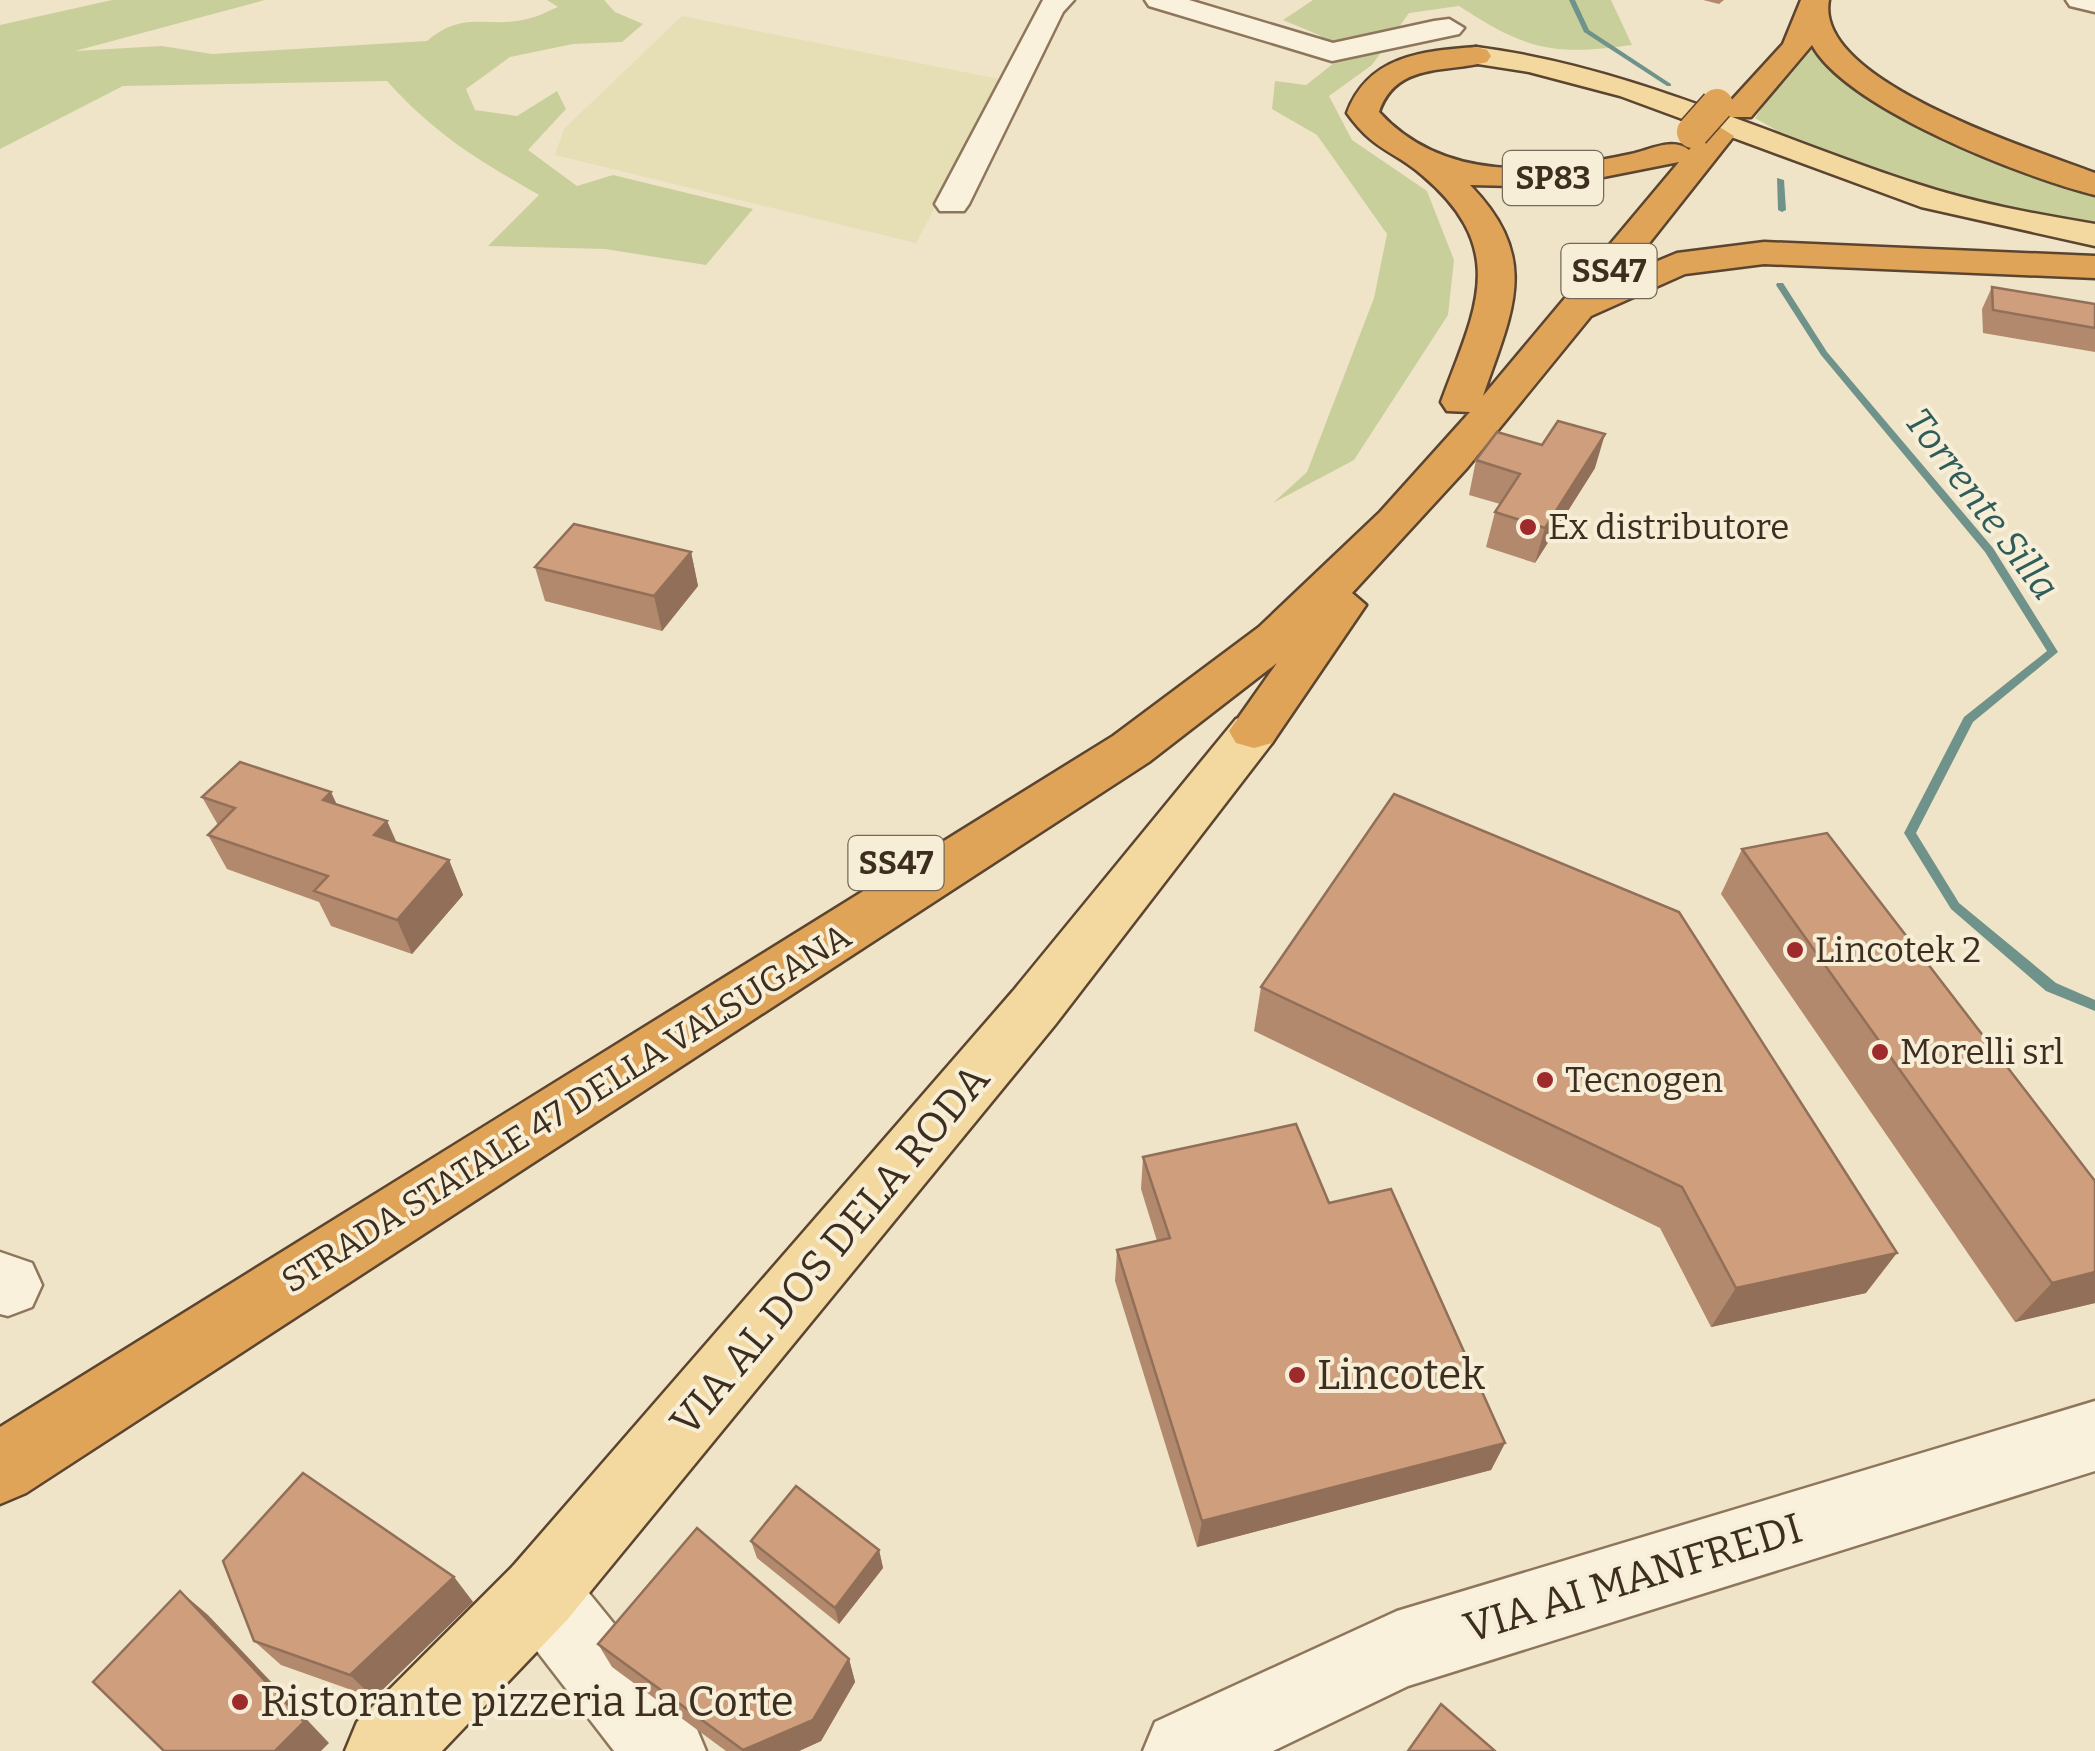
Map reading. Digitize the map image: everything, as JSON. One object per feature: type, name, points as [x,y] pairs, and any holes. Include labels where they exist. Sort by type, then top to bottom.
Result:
[{"type":"highway","name":"STRADA STATALE 47 DELLA VALSUGANA","points":[[0,1432],[1112,727],[1186,671],[1316,559],[1708,127],[1768,83],[1806,3]]},
{"type":"highway","points":[[1806,3],[1832,54],[1854,76],[1890,98],[2095,185]]},
{"type":"highway","name":"SP83","points":[[1476,56],[1404,65],[1367,94],[1363,113],[1377,135],[1430,164],[1500,177],[1567,179],[1708,127]]},
{"type":"highway","name":"STRADA STATALE 47 DELLA VALSUGANA","points":[[0,1468],[1131,749],[1276,638],[1400,513],[1577,311],[1708,127]]},
{"type":"highway","points":[[1430,164],[1490,228],[1504,267],[1461,402]]},
{"type":"highway","points":[[1577,311],[1676,264],[1764,253],[2095,267]]},
{"type":"highway","points":[[1254,731],[1332,623],[1400,513]]},
{"type":"main road","name":"SP83","points":[[1476,56],[1579,72],[1884,184],[1996,216],[2095,235]]},
{"type":"main road","name":"VIA AL DOS DELA RODA","points":[[386,1751],[540,1594],[1034,1008],[1254,731]]},
{"type":"street","points":[[952,204],[1051,8],[1060,0]]},
{"type":"street","points":[[1160,0],[1332,52],[1358,50],[1417,30],[1445,14],[1476,56]]},
{"type":"street","points":[[2080,0],[2095,3]]},
{"type":"street","name":"VIA AI MANFREDI","points":[[1184,1751],[1397,1650],[2095,1436]]},
{"type":"street","points":[[540,1594],[665,1751]]},
{"type":"shaded area","points":[[682,16],[1004,80],[916,243],[555,155],[564,129]]},
{"type":"green space","points":[[112,0],[265,0],[75,51],[162,46],[212,54],[427,41],[453,25],[512,22],[558,7],[547,0],[604,0],[615,12],[643,24],[622,42],[573,44],[510,57],[466,89],[475,110],[517,116],[557,91],[566,109],[528,150],[577,186],[613,175],[753,209],[706,265],[605,249],[488,246],[539,195],[458,145],[387,81],[123,86],[0,149],[0,25]]},
{"type":"green space","points":[[1313,0],[1611,0],[1632,45],[1560,49],[1522,41],[1459,6],[1409,13],[1372,65],[1329,96],[1352,140],[1427,191],[1454,260],[1448,315],[1354,460],[1273,503],[1307,472],[1374,298],[1387,234],[1317,135],[1272,109],[1275,81],[1306,85],[1343,56],[1319,35],[1283,20]]},
{"type":"green space","points":[[1807,42],[1814,43],[1831,65],[2095,190],[2095,228],[1920,188],[1835,158],[1755,118]]},
{"type":"building","points":[[1992,287],[2095,304],[2095,328],[1993,310]]},
{"type":"building","points":[[1558,421],[1605,434],[1545,528],[1495,512],[1520,474],[1476,460],[1497,432],[1542,445]]},
{"type":"building","points":[[574,524],[691,552],[654,596],[535,567]]},
{"type":"building","points":[[240,762],[331,792],[323,800],[387,821],[374,835],[449,860],[397,920],[314,891],[328,876],[208,835],[235,808],[202,797]]},
{"type":"building","name":"Tecnogen","points":[[1394,794],[1679,912],[1897,1253],[1736,1288],[1682,1187],[1261,987]]},
{"type":"building","points":[[1827,833],[2095,1181],[2095,1272],[2052,1283],[1742,849]]},
{"type":"building","name":"Lincotek","points":[[1296,1124],[1329,1203],[1391,1189],[1505,1443],[1202,1521],[1117,1250],[1170,1238],[1143,1157]]},
{"type":"building","points":[[303,1473],[454,1577],[350,1675],[254,1641],[223,1561]]},
{"type":"building","points":[[796,1486],[879,1550],[835,1608],[751,1541]]},
{"type":"building","points":[[697,1528],[849,1659],[813,1720],[743,1750],[598,1644]]},
{"type":"building","points":[[180,1591],[304,1722],[275,1751],[164,1751],[93,1682]]},
{"type":"building","points":[[1441,1704],[1495,1751],[1408,1751]]},
{"type":"waterway","name":"Torrente Silla","points":[[1572,0],[1586,31],[1669,85]]},
{"type":"waterway","name":"Torrente Silla","points":[[1780,180],[1782,210]]},
{"type":"waterway","name":"Torrente Silla","points":[[1780,285],[1824,353],[1989,550],[2053,652],[1968,720],[1910,833],[1955,906],[2051,987],[2095,1006]]},
{"type":"place","name":"Ex distributore","points":[[1528,527]]},
{"type":"place","name":"Lincotek 2","points":[[1795,950]]},
{"type":"place","name":"Morelli srl","points":[[1880,1052]]},
{"type":"place","name":"Tecnogen","points":[[1545,1080]]},
{"type":"place","name":"Lincotek","points":[[1297,1375]]},
{"type":"place","name":"Ristorante pizzeria La Corte","points":[[240,1702]]}]
